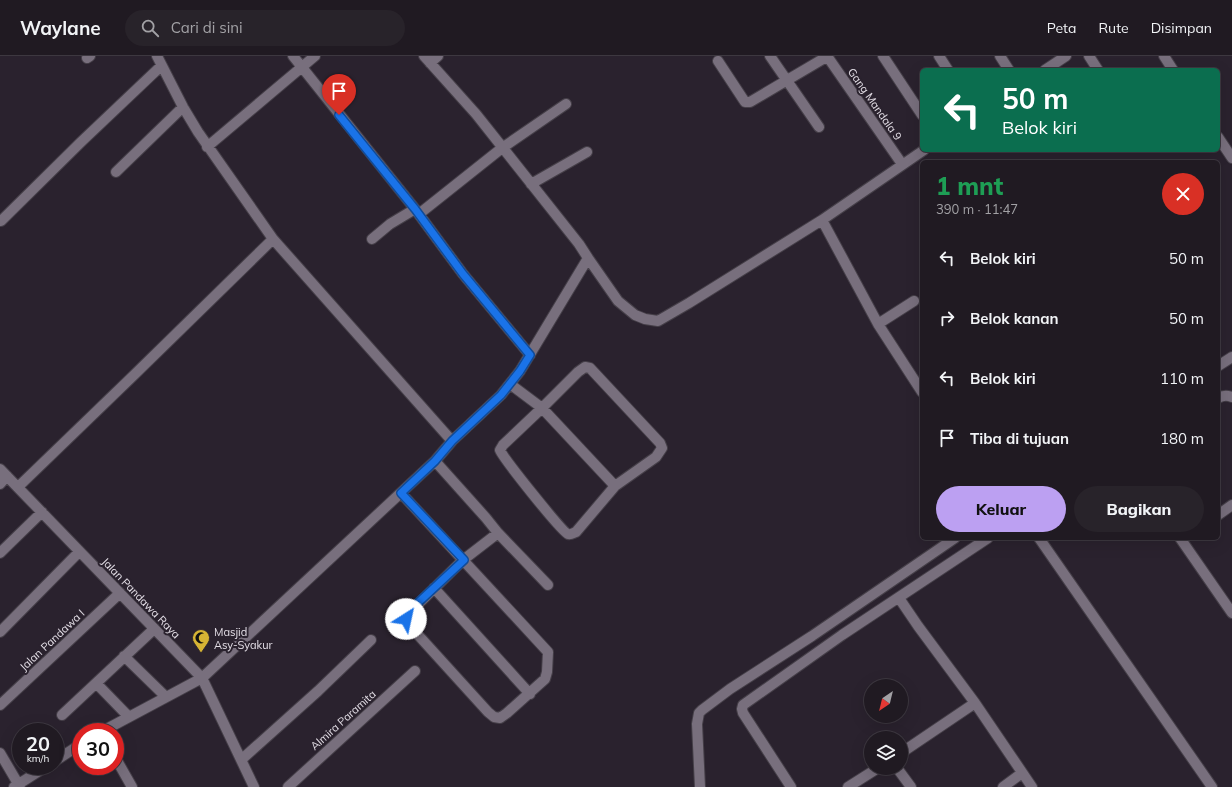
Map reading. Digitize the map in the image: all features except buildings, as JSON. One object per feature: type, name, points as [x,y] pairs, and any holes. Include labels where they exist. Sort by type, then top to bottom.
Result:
[{"type":"street","points":[[157,56],[183,107],[207,147],[273,239],[452,441]]},
{"type":"street","points":[[293,56],[417,211],[463,274],[530,355]]},
{"type":"street","points":[[207,147],[315,56]]},
{"type":"street","points":[[770,56],[819,127]]},
{"type":"street","points":[[718,61],[746,102],[750,102],[788,81],[827,56]]},
{"type":"street","name":"Gang Mandala 9","points":[[827,56],[902,164]]},
{"type":"street","points":[[883,56],[920,112]]},
{"type":"street","points":[[939,56],[947,68]]},
{"type":"street","points":[[1000,56],[1008,68]]},
{"type":"street","points":[[1048,68],[1066,56]]},
{"type":"street","points":[[1089,56],[1097,68]]},
{"type":"street","points":[[1164,56],[1172,68]]},
{"type":"street","points":[[431,58],[579,244],[618,301],[635,314],[645,319],[658,321],[663,319],[822,220],[921,152]]},
{"type":"street","points":[[1,221],[161,66]]},
{"type":"street","points":[[372,239],[390,224],[417,211],[502,148],[566,104]]},
{"type":"street","points":[[116,172],[183,107]]},
{"type":"street","points":[[1220,140],[1232,158]]},
{"type":"street","points":[[531,184],[588,152]]},
{"type":"street","points":[[822,220],[878,324],[920,389]]},
{"type":"street","points":[[18,487],[273,239]]},
{"type":"street","points":[[118,723],[202,678],[435,461],[452,441],[501,395],[520,371],[588,258]]},
{"type":"street","points":[[878,324],[914,301]]},
{"type":"street","points":[[1220,365],[1232,357]]},
{"type":"street","points":[[585,367],[590,368],[662,448],[656,457],[615,486],[576,532],[567,534],[556,523],[500,450],[503,445],[578,372],[585,367]]},
{"type":"street","points":[[510,384],[542,408],[615,486]]},
{"type":"street","points":[[1220,397],[1227,395],[1232,397]]},
{"type":"street","points":[[435,461],[498,533],[548,585]]},
{"type":"street","name":"Jalan Pandawa Raya","points":[[0,469],[4,480],[18,487],[202,678],[254,787]]},
{"type":"street","points":[[401,493],[464,560],[548,652],[547,672],[545,679],[530,694],[500,718],[494,717],[409,625],[406,616],[464,560],[498,533]]},
{"type":"street","points":[[1220,514],[1232,505]]},
{"type":"street","points":[[0,553],[42,512]]},
{"type":"street","points":[[700,787],[697,724],[699,714],[702,710],[730,689],[812,636],[952,540]]},
{"type":"street","points":[[791,787],[743,713],[743,705],[842,635],[985,540]]},
{"type":"street","points":[[1041,540],[1212,787]]},
{"type":"street","points":[[1184,540],[1232,613]]},
{"type":"street","points":[[0,632],[79,552]]},
{"type":"street","points":[[434,588],[530,694]]},
{"type":"street","name":"Jalan Pandawa I","points":[[0,705],[120,593]]},
{"type":"street","points":[[899,598],[975,703],[1032,787]]},
{"type":"street","points":[[62,715],[154,629]]},
{"type":"street","points":[[242,760],[371,640]]},
{"type":"street","points":[[124,656],[166,697]]},
{"type":"street","name":"Almira Paramita","points":[[288,787],[415,671]]},
{"type":"street","points":[[96,683],[129,717]]},
{"type":"street","points":[[908,748],[975,703]]},
{"type":"street","points":[[0,752],[18,786],[34,775]]},
{"type":"street","points":[[124,773],[132,787]]},
{"type":"street","points":[[1003,787],[1022,773]]},
{"type":"street","points":[[848,787],[867,775]]},
{"type":"street","points":[[902,775],[910,787]]},
{"type":"place","name":"Masjid Asy-Syakur","points":[[201,653]]},
{"type":"route","points":[[339,115],[415,209],[463,274],[530,355],[520,371],[501,395],[452,441],[435,461],[401,493],[464,560],[408,612],[406,619]]}]
